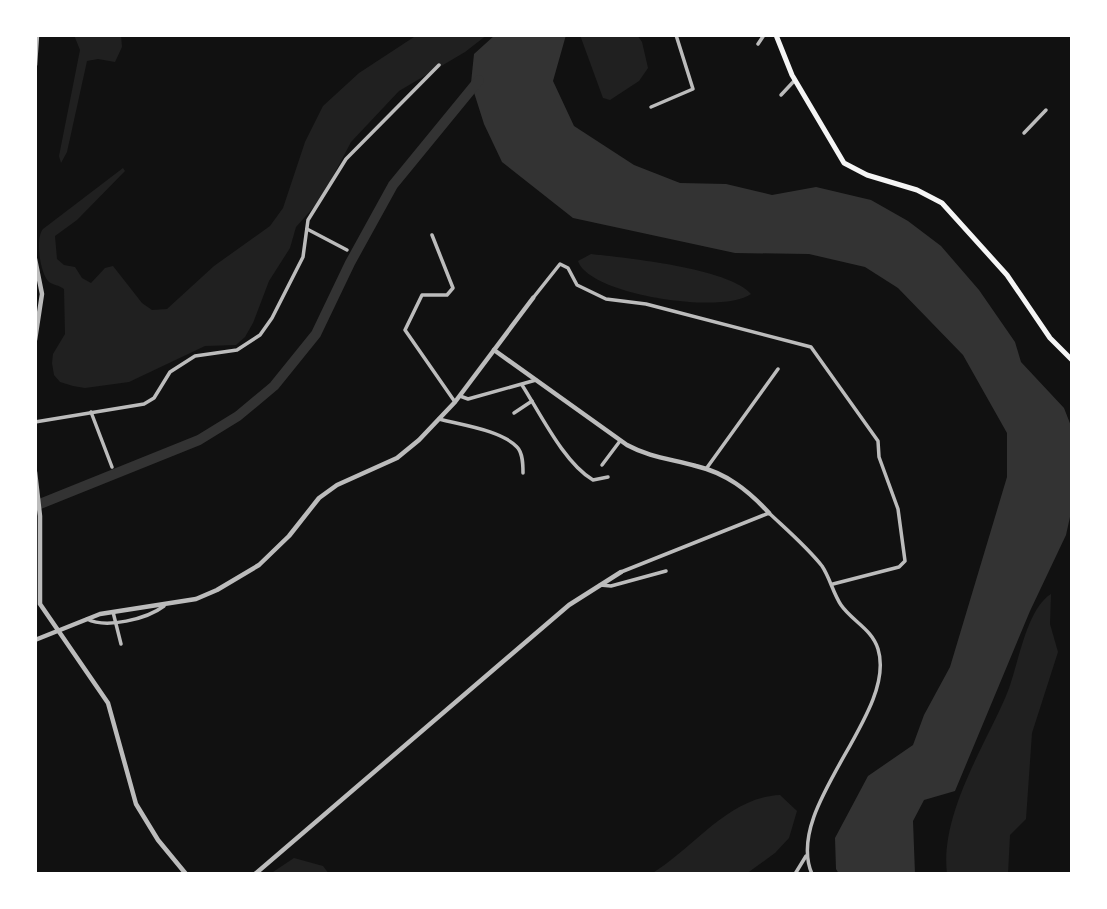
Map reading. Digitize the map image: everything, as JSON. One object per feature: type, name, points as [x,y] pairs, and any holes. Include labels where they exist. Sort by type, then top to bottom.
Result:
[{"type":"main road","points":[[776,35],[795,80],[844,163],[867,175],[917,190],[942,203],[1007,275],[1049,338],[1072,360]]},
{"type":"street","points":[[35,65],[37,35]]},
{"type":"street","points":[[651,107],[693,89],[676,35]]},
{"type":"street","points":[[758,44],[764,35]]},
{"type":"street","points":[[35,422],[144,404],[154,398],[170,372],[195,356],[237,350],[256,339],[272,318],[298,267],[309,220],[346,159],[439,65]]},
{"type":"street","points":[[781,95],[795,80]]},
{"type":"street","points":[[1024,133],[1046,110]]},
{"type":"street","points":[[307,229],[347,250]]},
{"type":"street","points":[[432,234],[453,288],[447,295],[422,295],[405,330],[455,402]]},
{"type":"street","points":[[35,259],[42,294],[35,340]]},
{"type":"street","points":[[35,640],[86,618],[164,606],[207,595],[259,565],[289,536],[319,498],[337,485],[397,458],[439,419],[460,396],[561,264],[569,268],[577,285],[606,299],[646,304],[811,347],[878,440],[879,457],[898,509],[905,561],[899,568],[833,584]]},
{"type":"street","points":[[494,350],[620,442],[649,457],[706,469],[741,486],[824,568],[842,607],[873,637],[881,659],[877,688],[817,807],[807,854],[795,874]]},
{"type":"street","points":[[706,469],[778,369]]},
{"type":"street","points":[[460,396],[468,399],[536,380]]},
{"type":"street","points":[[522,385],[565,452],[587,477],[593,480],[608,477]]},
{"type":"street","points":[[514,413],[532,401]]},
{"type":"street","points":[[92,412],[112,467]]},
{"type":"street","points":[[439,419],[480,429],[515,445],[520,453],[523,473]]},
{"type":"street","points":[[602,465],[620,442]]},
{"type":"street","points":[[35,472],[40,514],[39,598],[56,629],[108,703],[136,804],[158,840],[186,874]]},
{"type":"street","points":[[255,874],[569,605],[621,572],[769,513]]},
{"type":"street","points":[[598,585],[611,586],[666,571]]},
{"type":"street","points":[[86,618],[94,623],[114,622],[148,615],[164,606]]},
{"type":"street","points":[[113,612],[121,644]]},
{"type":"street","points":[[807,854],[813,874]]},
{"type":"shaded area","points":[[74,35],[121,35],[122,47],[115,62],[98,59],[87,61],[67,152],[61,163],[59,156],[80,50]]},
{"type":"shaded area","points":[[417,35],[487,35],[465,52],[399,91],[351,142],[321,199],[296,227],[290,248],[269,281],[245,337],[236,345],[205,346],[129,382],[85,388],[60,382],[54,375],[52,363],[53,354],[65,334],[64,289],[49,282],[43,272],[39,240],[43,229],[123,168],[125,171],[77,220],[55,236],[57,259],[64,265],[75,267],[82,278],[91,283],[105,268],[113,266],[142,303],[152,310],[167,309],[214,266],[270,226],[283,208],[305,142],[323,106],[359,73]]},
{"type":"shaded area","points":[[495,35],[566,35],[553,81],[574,126],[634,165],[680,183],[726,184],[772,195],[816,187],[871,200],[908,221],[941,246],[979,290],[1015,342],[1021,362],[1064,408],[1071,426],[1072,508],[1066,535],[1030,611],[955,791],[924,800],[913,821],[915,874],[839,874],[836,869],[835,838],[868,776],[913,745],[924,715],[950,667],[1007,477],[1007,433],[963,355],[898,288],[865,267],[809,254],[735,253],[573,218],[502,162],[484,124],[471,83],[474,54]]},
{"type":"shaded area","points":[[580,35],[637,35],[642,42],[648,68],[639,81],[610,100],[603,98]]},
{"type":"shaded area","points":[[591,254],[700,271],[722,277],[751,294],[736,300],[687,302],[630,292],[587,273],[578,261]]},
{"type":"shaded area","points":[[1051,594],[1050,624],[1058,652],[1032,733],[1026,819],[1010,835],[1008,874],[947,874],[950,829],[965,783],[1006,696],[1028,626],[1042,602]]},
{"type":"shaded area","points":[[780,795],[797,811],[789,838],[775,853],[746,874],[651,874],[727,814],[761,798]]},
{"type":"shaded area","points":[[294,858],[323,866],[329,874],[270,874]]},
{"type":"waterway","points":[[35,506],[199,440],[238,416],[274,386],[316,334],[350,263],[393,185],[479,80]]}]
